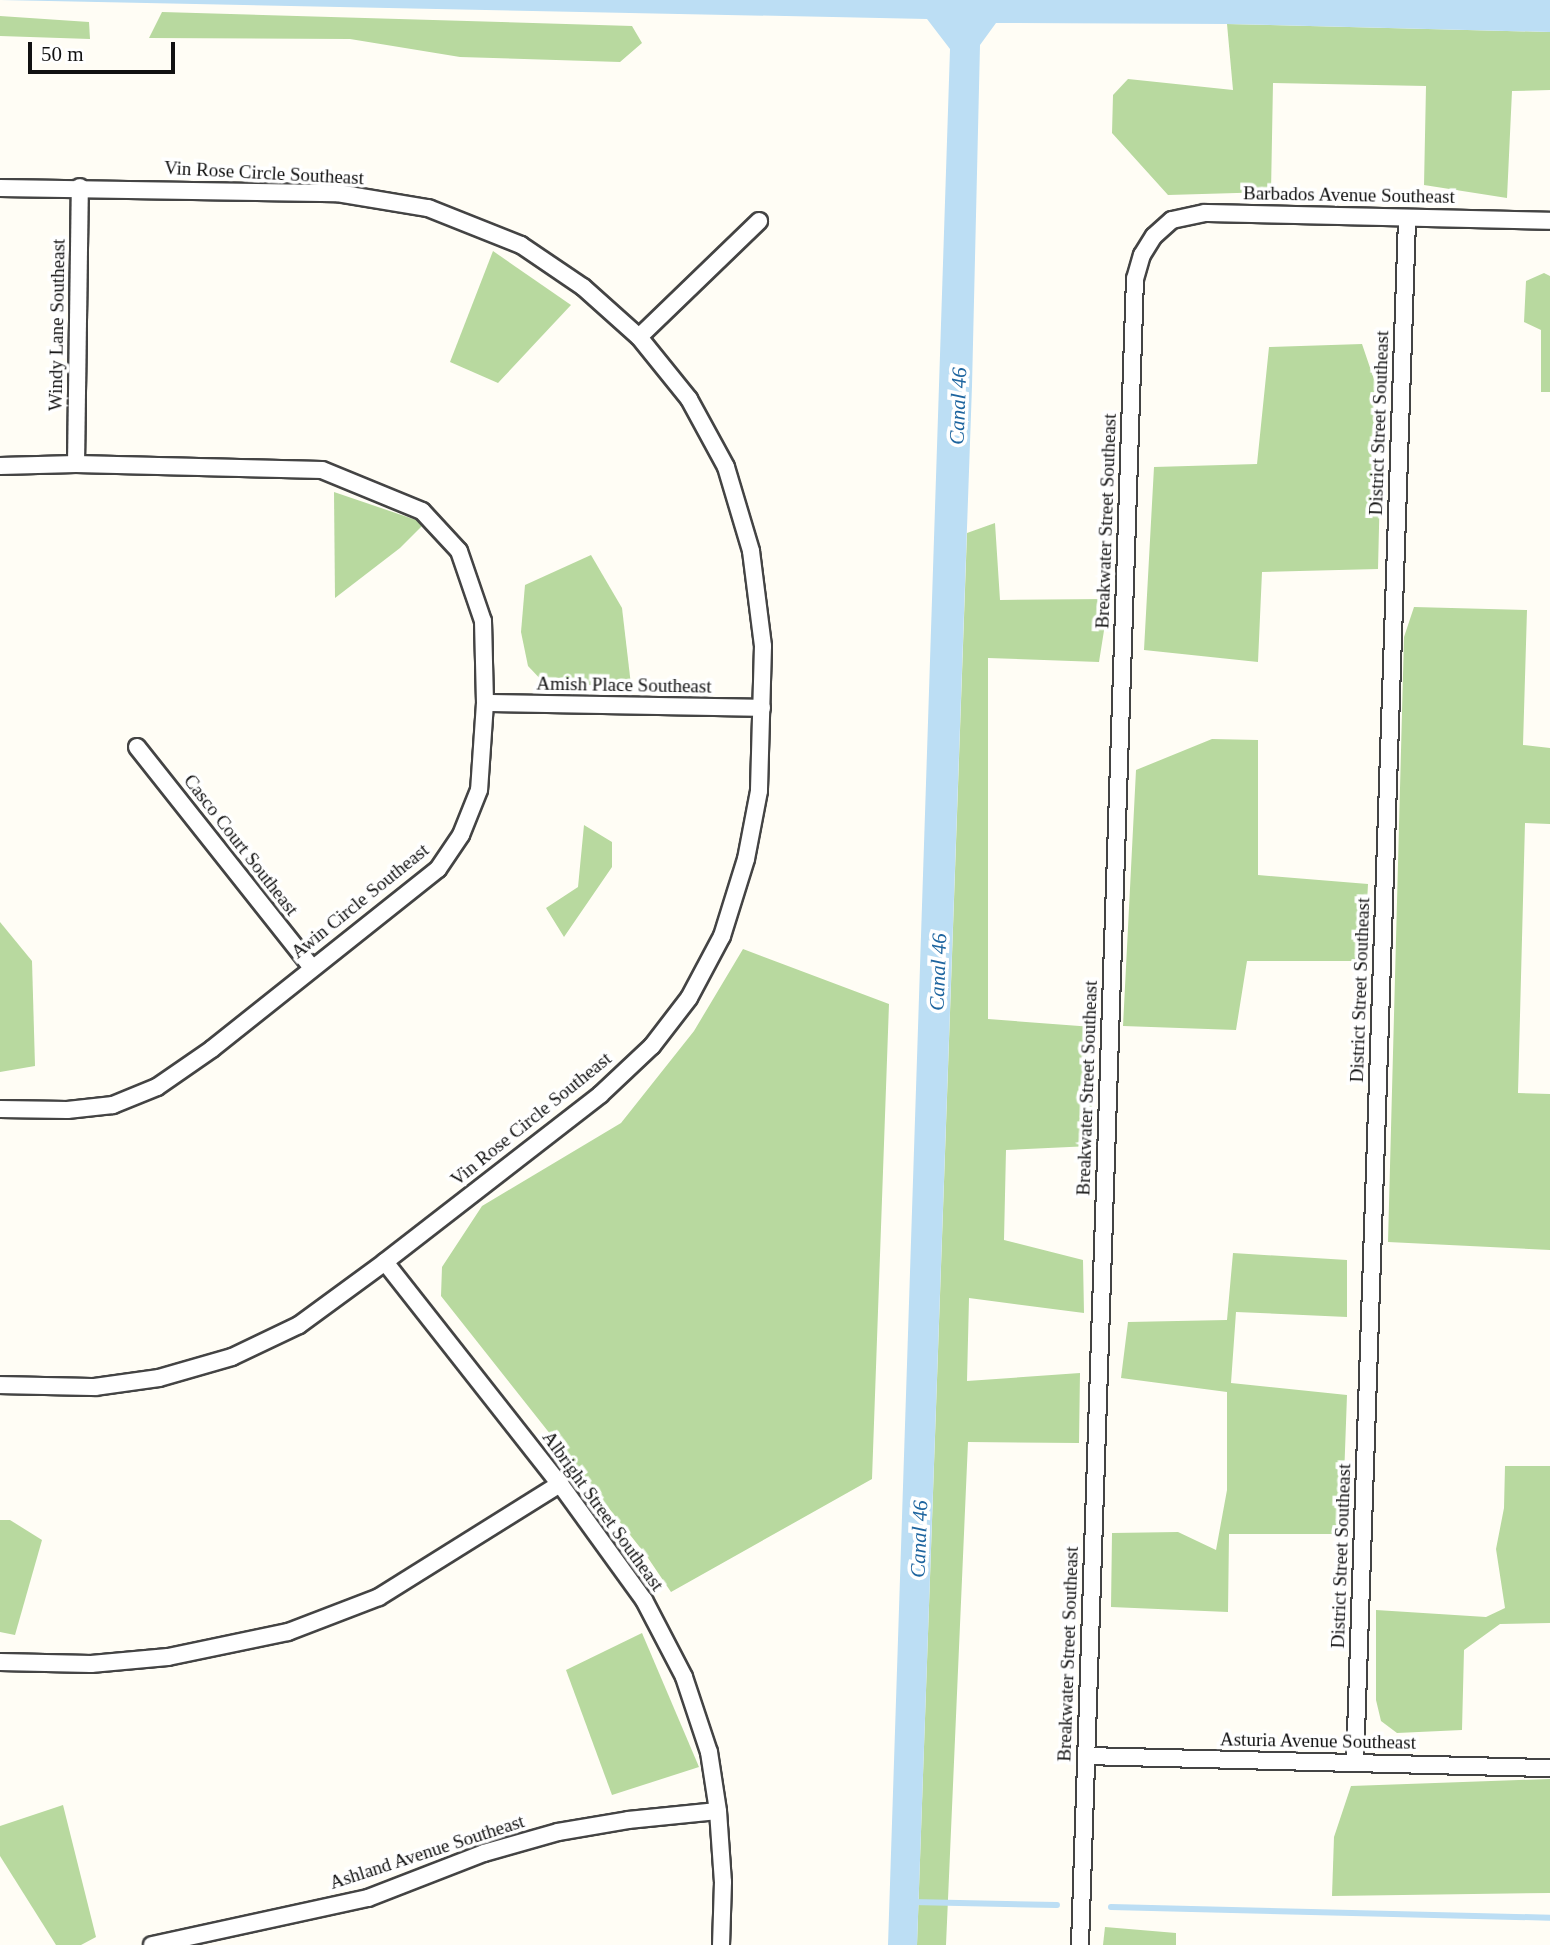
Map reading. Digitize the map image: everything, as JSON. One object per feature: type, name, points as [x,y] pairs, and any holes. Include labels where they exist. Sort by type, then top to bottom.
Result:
[{"type":"street","name":"Vin Rose Circle Southeast","points":[[0,188],[80,187],[337,194],[428,208],[521,245],[583,287],[639,337],[689,400],[726,467],[751,551],[762,646],[759,791],[747,859],[722,936],[690,998],[652,1046],[600,1096],[299,1325],[232,1357],[159,1378],[95,1387],[0,1385]]},
{"type":"street","name":"Windy Lane Southeast","points":[[76,464],[80,187]]},
{"type":"street","name":"Barbados Avenue Southeast","points":[[1154,236],[1172,220],[1205,213],[1550,221]]},
{"type":"street","name":"District Street Southeast","points":[[1355,1763],[1407,218]]},
{"type":"street","points":[[639,337],[759,221]]},
{"type":"street","name":"Breakwater Street Southeast","points":[[1080,1945],[1135,279],[1142,255],[1154,236]]},
{"type":"street","name":"Awin Circle Southeast","points":[[0,466],[76,464],[322,470],[422,511],[459,551],[483,621],[485,703],[480,790],[461,835],[438,869],[212,1049],[157,1087],[113,1105],[67,1110],[0,1109]]},
{"type":"street","name":"Amish Place Southeast","points":[[485,703],[762,708]]},
{"type":"street","name":"Casco Court Southeast","points":[[137,747],[312,968]]},
{"type":"street","name":"Albright Street Southeast","points":[[385,1262],[560,1484],[644,1600],[684,1677],[709,1752],[719,1811],[723,1882],[721,1945]]},
{"type":"street","points":[[0,1662],[91,1664],[168,1657],[288,1632],[379,1597],[560,1484]]},
{"type":"street","name":"Asturia Avenue Southeast","points":[[1086,1756],[1550,1768]]},
{"type":"street","name":"Ashland Avenue Southeast","points":[[152,1945],[369,1898],[484,1853],[558,1832],[628,1820],[719,1811]]},
{"type":"green space","points":[[162,12],[632,26],[642,43],[620,62],[460,57],[350,39],[149,38]]},
{"type":"green space","points":[[0,16],[89,22],[90,39],[0,36]]},
{"type":"green space","points":[[1227,24],[1550,32],[1550,90],[1512,91],[1507,198],[1424,185],[1426,86],[1273,83],[1271,192],[1168,195],[1112,133],[1113,95],[1128,79],[1233,90]]},
{"type":"green space","points":[[493,251],[571,305],[498,383],[450,362]]},
{"type":"green space","points":[[1544,273],[1550,276],[1550,392],[1541,392],[1541,330],[1524,322],[1526,281]]},
{"type":"green space","points":[[1362,344],[1382,403],[1378,569],[1262,572],[1258,662],[1144,650],[1154,467],[1257,464],[1269,347]]},
{"type":"green space","points":[[334,492],[425,523],[400,548],[335,598]]},
{"type":"green space","points":[[995,523],[1000,600],[1109,599],[1099,662],[988,658],[988,1019],[1093,1027],[1091,1146],[1006,1150],[1004,1240],[1083,1260],[1084,1313],[969,1298],[967,1381],[1080,1373],[1079,1443],[968,1442],[946,1945],[917,1945],[967,533]]},
{"type":"green space","points":[[591,555],[622,608],[631,685],[546,685],[528,666],[521,632],[525,585]]},
{"type":"green space","points":[[1414,607],[1527,610],[1523,745],[1550,748],[1550,824],[1525,823],[1518,1093],[1550,1094],[1550,1250],[1388,1242],[1404,637]]},
{"type":"green space","points":[[1212,739],[1258,740],[1258,875],[1368,884],[1364,961],[1247,961],[1236,1030],[1123,1026],[1136,770]]},
{"type":"green space","points":[[584,825],[612,842],[612,867],[564,937],[546,908],[578,887]]},
{"type":"green space","points":[[0,922],[32,961],[35,1066],[0,1072]]},
{"type":"green space","points":[[743,949],[889,1004],[872,1479],[671,1592],[646,1555],[441,1296],[442,1267],[482,1206],[621,1123],[694,1031]]},
{"type":"green space","points":[[1233,1253],[1347,1260],[1347,1317],[1236,1312],[1231,1383],[1347,1395],[1342,1534],[1229,1534],[1228,1612],[1111,1607],[1112,1533],[1178,1532],[1216,1550],[1227,1490],[1227,1392],[1121,1378],[1128,1322],[1227,1320]]},
{"type":"green space","points":[[1505,1466],[1550,1466],[1550,1623],[1500,1624],[1464,1650],[1462,1730],[1397,1733],[1381,1721],[1376,1700],[1376,1610],[1486,1617],[1505,1608],[1496,1549],[1504,1508]]},
{"type":"green space","points":[[0,1520],[10,1520],[42,1540],[15,1635],[0,1632]]},
{"type":"green space","points":[[642,1633],[699,1767],[612,1795],[566,1670]]},
{"type":"green space","points":[[1550,1779],[1550,1893],[1332,1896],[1334,1837],[1351,1786]]},
{"type":"green space","points":[[63,1805],[96,1937],[81,1945],[56,1945],[0,1856],[0,1826]]},
{"type":"green space","points":[[1105,1927],[1176,1933],[1176,1945],[1103,1945]]},
{"type":"water","name":"Canal 46","points":[[0,0],[1550,0],[1550,32],[1227,24],[996,23],[980,45],[972,386],[917,1945],[888,1945],[950,49],[927,19]]},
{"type":"waterway","points":[[912,1902],[1057,1905]]},
{"type":"waterway","points":[[1111,1907],[1550,1918]]}]
